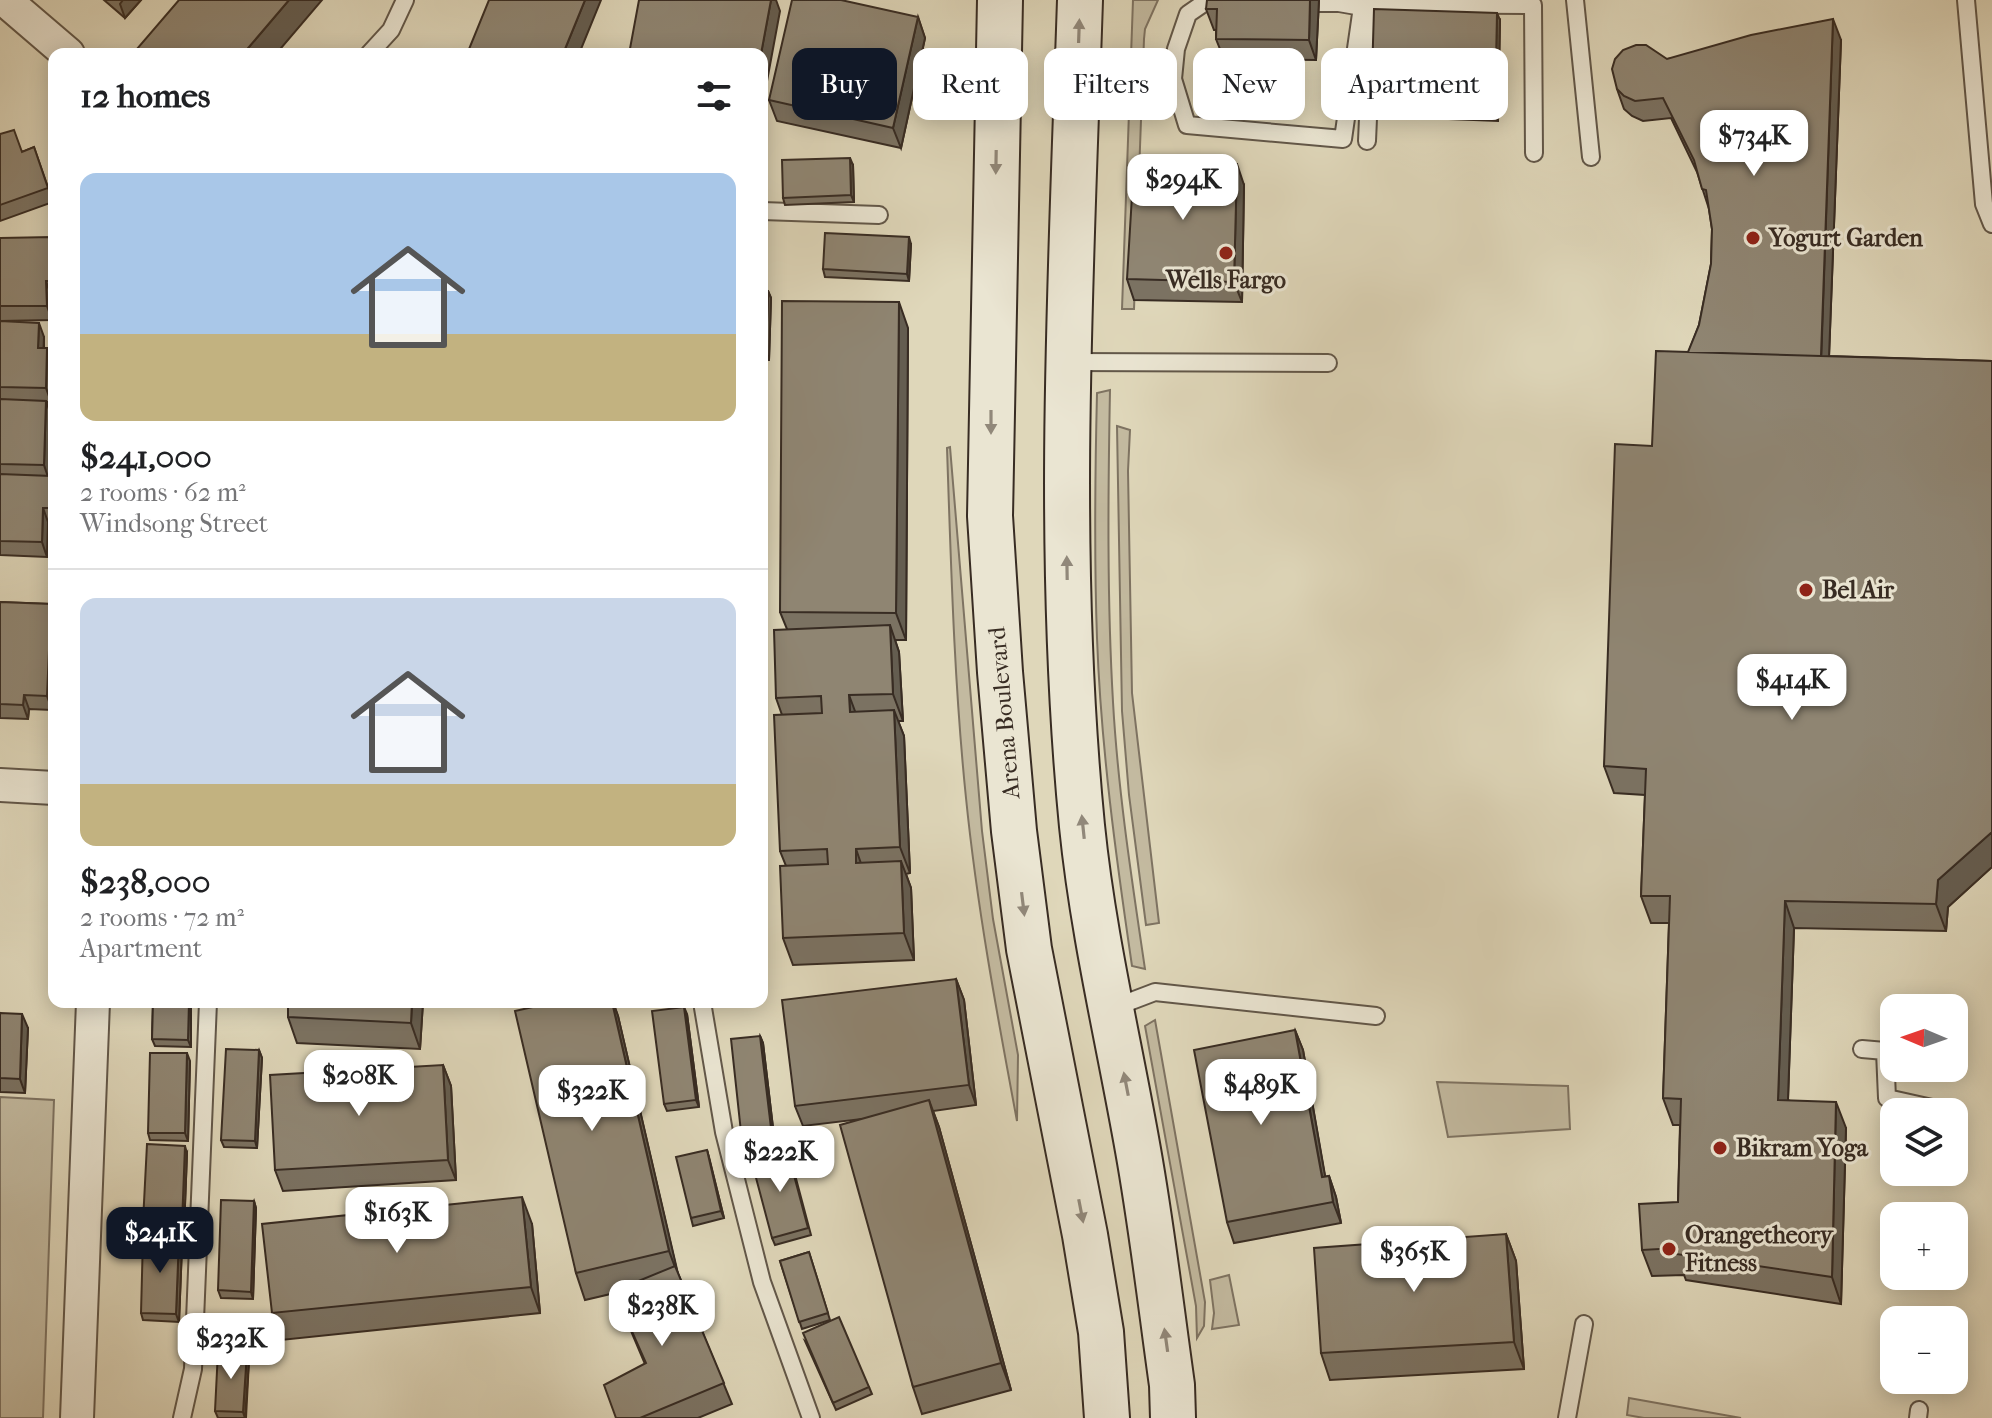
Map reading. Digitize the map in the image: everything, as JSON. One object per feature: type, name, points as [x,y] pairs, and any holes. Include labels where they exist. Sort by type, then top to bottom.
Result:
[{"type":"main road","name":"Arena Boulevard","points":[[1000,0],[990,516],[1000,672],[1014,831],[1029,949],[1085,1235],[1101,1332],[1107,1418]]},
{"type":"main road","points":[[1080,0],[1068,362],[1066,514],[1070,670],[1082,826],[1094,920],[1141,1166],[1172,1385],[1173,1418]]},
{"type":"street","points":[[5,0],[61,48]]},
{"type":"street","points":[[0,785],[48,788]]},
{"type":"street","points":[[77,1418],[93,1008]]},
{"type":"lane","points":[[374,48],[391,30],[405,0]]},
{"type":"lane","points":[[1575,0],[1591,157]]},
{"type":"lane","points":[[1966,0],[1984,204],[1992,224]]},
{"type":"lane","points":[[1225,2],[1204,3],[1188,14],[1176,49],[1173,79],[1187,125],[1343,139],[1362,7],[1319,3]]},
{"type":"lane","points":[[1367,141],[1373,4],[1533,5],[1534,153]]},
{"type":"lane","points":[[768,211],[879,215]]},
{"type":"lane","points":[[1068,362],[1328,363]]},
{"type":"lane","points":[[1111,1009],[1155,992],[1376,1016]]},
{"type":"lane","points":[[182,1418],[193,1369],[208,1008]]},
{"type":"lane","points":[[703,1008],[724,1132],[762,1282],[811,1418]]},
{"type":"lane","points":[[1862,1049],[1885,1051],[1887,1098]]},
{"type":"lane","points":[[1567,1418],[1584,1324]]},
{"type":"shaded area","points":[[1133,0],[1158,0],[1145,29],[1144,48],[1131,48]]},
{"type":"shaded area","points":[[1129,120],[1141,120],[1134,309],[1122,309]]},
{"type":"shaded area","points":[[1110,390],[1108,546],[1113,702],[1130,869],[1145,969],[1132,966],[1110,802],[1099,679],[1095,546],[1097,393]]},
{"type":"shaded area","points":[[1117,426],[1130,430],[1132,693],[1159,923],[1146,925],[1129,795],[1122,711]]},
{"type":"shaded area","points":[[950,447],[982,831],[993,919],[1018,1055],[1017,1121],[982,920],[966,798],[954,623],[947,448]]},
{"type":"shaded area","points":[[1155,1020],[1205,1302],[1204,1326],[1197,1338],[1196,1306],[1145,1026]]},
{"type":"shaded area","points":[[1437,1082],[1568,1086],[1570,1129],[1448,1137]]},
{"type":"shaded area","points":[[0,1097],[54,1100],[43,1418],[0,1418]]},
{"type":"shaded area","points":[[1229,1275],[1239,1325],[1212,1329],[1214,1313],[1210,1280]]},
{"type":"shaded area","points":[[1629,1398],[1741,1418],[1644,1418],[1627,1415]]},
{"type":"building","points":[[179,0],[289,0],[248,48],[138,48]]},
{"type":"building","points":[[489,0],[585,0],[565,48],[469,48]]},
{"type":"building","points":[[639,0],[771,0],[762,48],[630,48]]},
{"type":"building","points":[[792,0],[841,0],[918,17],[897,110],[897,48],[792,48],[792,105],[769,100]]},
{"type":"building","points":[[1207,0],[1310,0],[1309,40],[1216,39],[1217,9],[1206,9]]},
{"type":"building","points":[[1374,9],[1497,13],[1496,48],[1373,48]]},
{"type":"building","points":[[1833,19],[1821,356],[1688,352],[1699,325],[1711,264],[1712,229],[1706,190],[1702,189],[1694,160],[1663,98],[1635,101],[1624,96],[1617,89],[1612,69],[1615,59],[1623,50],[1636,45],[1646,45],[1667,59],[1751,35]]},
{"type":"building","points":[[858,120],[895,120],[893,128]]},
{"type":"building","points":[[14,130],[22,152],[34,147],[48,188],[0,205],[0,134]]},
{"type":"building","points":[[850,158],[851,195],[783,198],[782,160]]},
{"type":"building","points":[[1134,162],[1237,164],[1234,282],[1127,279]]},
{"type":"building","points":[[825,233],[909,237],[907,274],[823,269]]},
{"type":"building","points":[[48,237],[47,306],[0,306],[0,238]]},
{"type":"building","points":[[782,301],[899,302],[896,613],[780,612]]},
{"type":"building","points":[[0,321],[39,323],[38,348],[47,348],[46,388],[0,387]]},
{"type":"building","name":"Bel Air","points":[[1656,351],[1992,361],[1992,832],[1938,880],[1936,904],[1785,901],[1778,1100],[1836,1102],[1832,1277],[1676,1254],[1677,1248],[1642,1250],[1639,1204],[1678,1202],[1681,1099],[1663,1098],[1670,896],[1641,896],[1646,769],[1604,766],[1615,444],[1652,446]]},
{"type":"building","points":[[0,399],[46,401],[44,465],[0,464]]},
{"type":"building","points":[[0,474],[48,476],[48,508],[43,508],[42,542],[0,541]]},
{"type":"building","points":[[0,602],[48,604],[47,696],[24,695],[23,705],[0,704]]},
{"type":"building","points":[[890,625],[893,694],[849,695],[850,712],[894,710],[900,847],[856,849],[856,863],[901,861],[904,933],[783,938],[780,866],[828,864],[827,849],[780,851],[774,715],[822,713],[821,696],[776,698],[774,630]]},
{"type":"building","points":[[956,979],[969,1085],[795,1106],[782,1000]]},
{"type":"building","points":[[153,1008],[189,1008],[188,1040],[152,1039]]},
{"type":"building","points":[[288,1008],[412,1008],[411,1023],[288,1017]]},
{"type":"building","points":[[528,1008],[613,1008],[669,1251],[576,1273],[515,1011]]},
{"type":"building","points":[[684,1008],[696,1100],[664,1104],[652,1011]]},
{"type":"building","points":[[0,1013],[22,1014],[20,1079],[0,1078]]},
{"type":"building","points":[[1295,1030],[1322,1177],[1329,1176],[1333,1202],[1227,1222],[1194,1050]]},
{"type":"building","points":[[760,1036],[771,1128],[741,1132],[731,1039]]},
{"type":"building","points":[[226,1049],[259,1050],[255,1141],[221,1140]]},
{"type":"building","points":[[150,1053],[187,1053],[185,1133],[148,1133]]},
{"type":"building","points":[[443,1065],[448,1160],[275,1170],[270,1075]]},
{"type":"building","points":[[929,1100],[1001,1363],[913,1387],[840,1125]]},
{"type":"building","points":[[147,1144],[185,1146],[182,1224],[143,1222]]},
{"type":"building","points":[[787,1149],[808,1228],[772,1238],[751,1159]]},
{"type":"building","points":[[707,1150],[721,1211],[691,1218],[676,1157]]},
{"type":"building","points":[[522,1197],[531,1287],[272,1313],[262,1224]]},
{"type":"building","points":[[221,1200],[254,1201],[251,1292],[218,1290]]},
{"type":"building","points":[[1506,1234],[1514,1342],[1321,1353],[1314,1248]]},
{"type":"building","points":[[143,1237],[179,1238],[176,1314],[141,1313]]},
{"type":"building","points":[[809,1252],[828,1313],[799,1322],[780,1261]]},
{"type":"building","points":[[675,1266],[724,1383],[640,1418],[616,1418],[604,1385],[646,1363],[614,1291]]},
{"type":"building","points":[[839,1317],[869,1387],[833,1403],[803,1333]]},
{"type":"building","points":[[218,1351],[247,1352],[243,1412],[215,1411]]},
{"type":"place","name":"Yogurt Garden","points":[[1753,238]]},
{"type":"place","name":"Wells Fargo","points":[[1226,253]]},
{"type":"place","name":"Bel Air","points":[[1806,590]]},
{"type":"place","name":"Bikram Yoga","points":[[1720,1148]]},
{"type":"place","name":"Orangetheory Fitness","points":[[1669,1249]]}]
